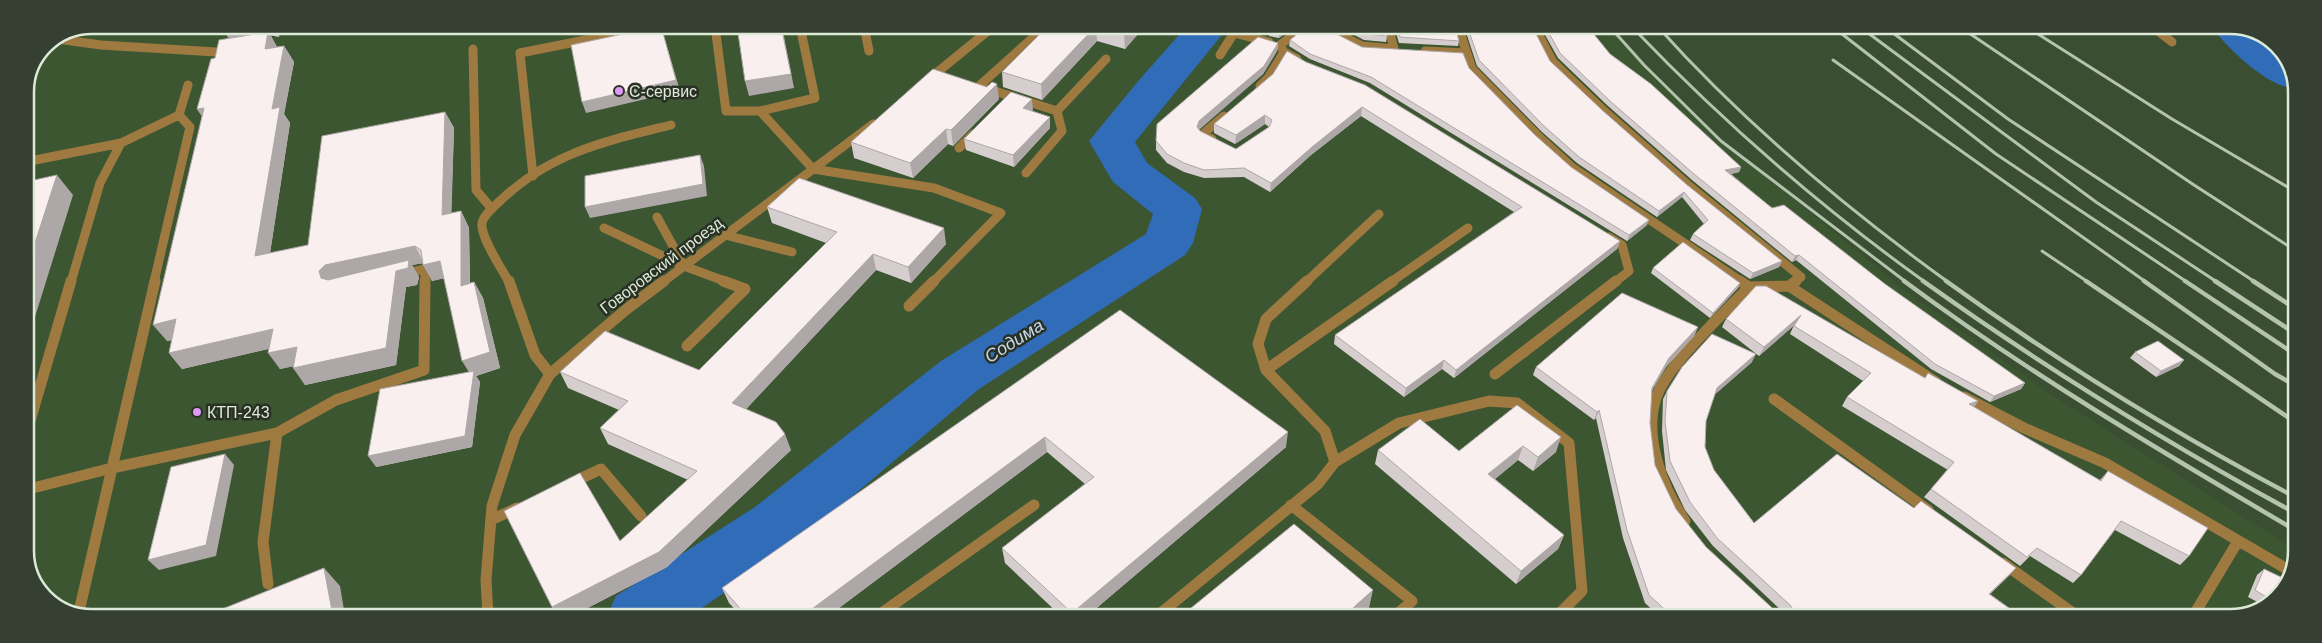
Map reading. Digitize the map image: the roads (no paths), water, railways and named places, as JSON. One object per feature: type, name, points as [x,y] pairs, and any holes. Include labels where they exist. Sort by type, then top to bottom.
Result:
[{"type":"street","points":[[534,176],[520,53],[616,34]]},
{"type":"street","points":[[716,34],[726,111],[760,111],[814,98],[802,34]]},
{"type":"street","points":[[866,34],[869,51]]},
{"type":"street","points":[[919,86],[984,34]]},
{"type":"street","points":[[1037,34],[980,86],[1008,99],[1058,111]]},
{"type":"street","points":[[1220,55],[1232,34]]},
{"type":"street","points":[[1244,34],[1282,49],[1306,64]]},
{"type":"street","points":[[1254,91],[1268,78],[1282,49],[1297,34]]},
{"type":"street","points":[[1338,34],[1362,46],[1466,53]]},
{"type":"street","points":[[1393,34],[1403,50]]},
{"type":"street","points":[[1460,34],[1472,69],[1538,136],[1574,168],[1748,287],[1789,286],[1951,390],[2024,428],[2105,463],[2285,568]]},
{"type":"street","points":[[1538,34],[1553,62],[1604,111],[1800,277],[1789,286]]},
{"type":"street","points":[[2162,34],[2172,42]]},
{"type":"street","points":[[65,40],[110,46],[216,52],[241,48]]},
{"type":"street","points":[[473,49],[476,190],[492,209]]},
{"type":"street","points":[[1058,111],[1106,59]]},
{"type":"street","points":[[34,160],[121,144],[179,114],[188,85]]},
{"type":"street","points":[[1219,143],[1203,134],[1232,109]]},
{"type":"street","points":[[760,111],[813,169],[934,188],[1001,213],[909,306]]},
{"type":"street","points":[[1026,173],[1062,131],[1058,111]]},
{"type":"street","points":[[80,608],[190,126],[179,114]]},
{"type":"street","name":"Говоровский проезд","points":[[488,609],[486,580],[492,506],[515,435],[550,374],[628,308],[881,117]]},
{"type":"street","points":[[550,374],[535,355],[513,289],[485,236],[482,224],[485,216],[553,162],[580,149],[670,125]]},
{"type":"street","points":[[959,148],[979,128]]},
{"type":"street","points":[[34,407],[100,183],[121,144]]},
{"type":"street","points":[[1335,462],[1325,432],[1266,370],[1258,344],[1266,319],[1379,214]]},
{"type":"street","points":[[658,216],[684,266]]},
{"type":"street","points":[[604,228],[684,266],[745,289],[687,346]]},
{"type":"street","points":[[1266,370],[1468,228]]},
{"type":"street","points":[[1495,374],[1628,271],[1622,245],[1605,234]]},
{"type":"street","points":[[725,235],[792,252]]},
{"type":"street","points":[[34,488],[112,468],[278,433],[336,400],[424,370],[425,269],[390,277]]},
{"type":"street","points":[[1690,529],[1679,514],[1659,472],[1654,431],[1656,397],[1672,371],[1748,287]]},
{"type":"street","points":[[1774,399],[1935,514]]},
{"type":"street","points":[[1166,609],[1318,484],[1335,462],[1399,422],[1489,401],[1517,403],[1569,443],[1582,591],[1564,609]]},
{"type":"street","points":[[268,584],[262,542],[278,433]]},
{"type":"street","points":[[559,489],[601,469],[641,516]]},
{"type":"street","points":[[491,520],[525,504]]},
{"type":"street","points":[[887,609],[1034,504]]},
{"type":"street","points":[[1291,505],[1412,601],[1403,609]]},
{"type":"street","points":[[2197,609],[2238,541]]},
{"type":"street","points":[[1991,554],[2067,609]]},
{"type":"waterway","name":"Содима","points":[[650,609],[776,525],[960,375],[1168,243],[1178,209],[1129,172],[1112,141],[1202,34]]},
{"type":"waterway","points":[[2241,35],[2275,65],[2284,71]]},
{"type":"railway","points":[[1616,34],[1644,65],[1721,141],[1906,282]]},
{"type":"railway","points":[[1639,34],[1701,96],[1772,161],[1809,193],[1925,282]]},
{"type":"railway","points":[[1664,34],[1725,97],[1796,162],[1871,224],[1948,282]]},
{"type":"railway","points":[[1842,34],[1996,154],[2187,282]]},
{"type":"railway","points":[[1869,34],[2096,202],[2217,282]]},
{"type":"railway","points":[[1894,34],[2008,119],[2255,282]]},
{"type":"railway","points":[[1970,34],[2194,185],[2288,246]]},
{"type":"railway","points":[[2038,34],[2172,119],[2288,187]]},
{"type":"railway","points":[[1833,60],[2146,282]]},
{"type":"railway","points":[[2042,251],[2088,282]]},
{"type":"railway","points":[[1904,281],[2047,380],[2288,526]]},
{"type":"railway","points":[[1923,281],[1968,313],[2106,403],[2288,509]]},
{"type":"railway","points":[[1946,281],[2073,368],[2205,448],[2288,493]]},
{"type":"railway","points":[[2086,281],[2288,417]]},
{"type":"railway","points":[[2144,281],[2288,381]]},
{"type":"railway","points":[[2185,281],[2288,350]]},
{"type":"railway","points":[[2215,281],[2288,329]]},
{"type":"railway","points":[[2253,281],[2288,304]]},
{"type":"place","name":"С-сервис","points":[[619,91]]},
{"type":"place","name":"КТП-243","points":[[197,412]]}]
